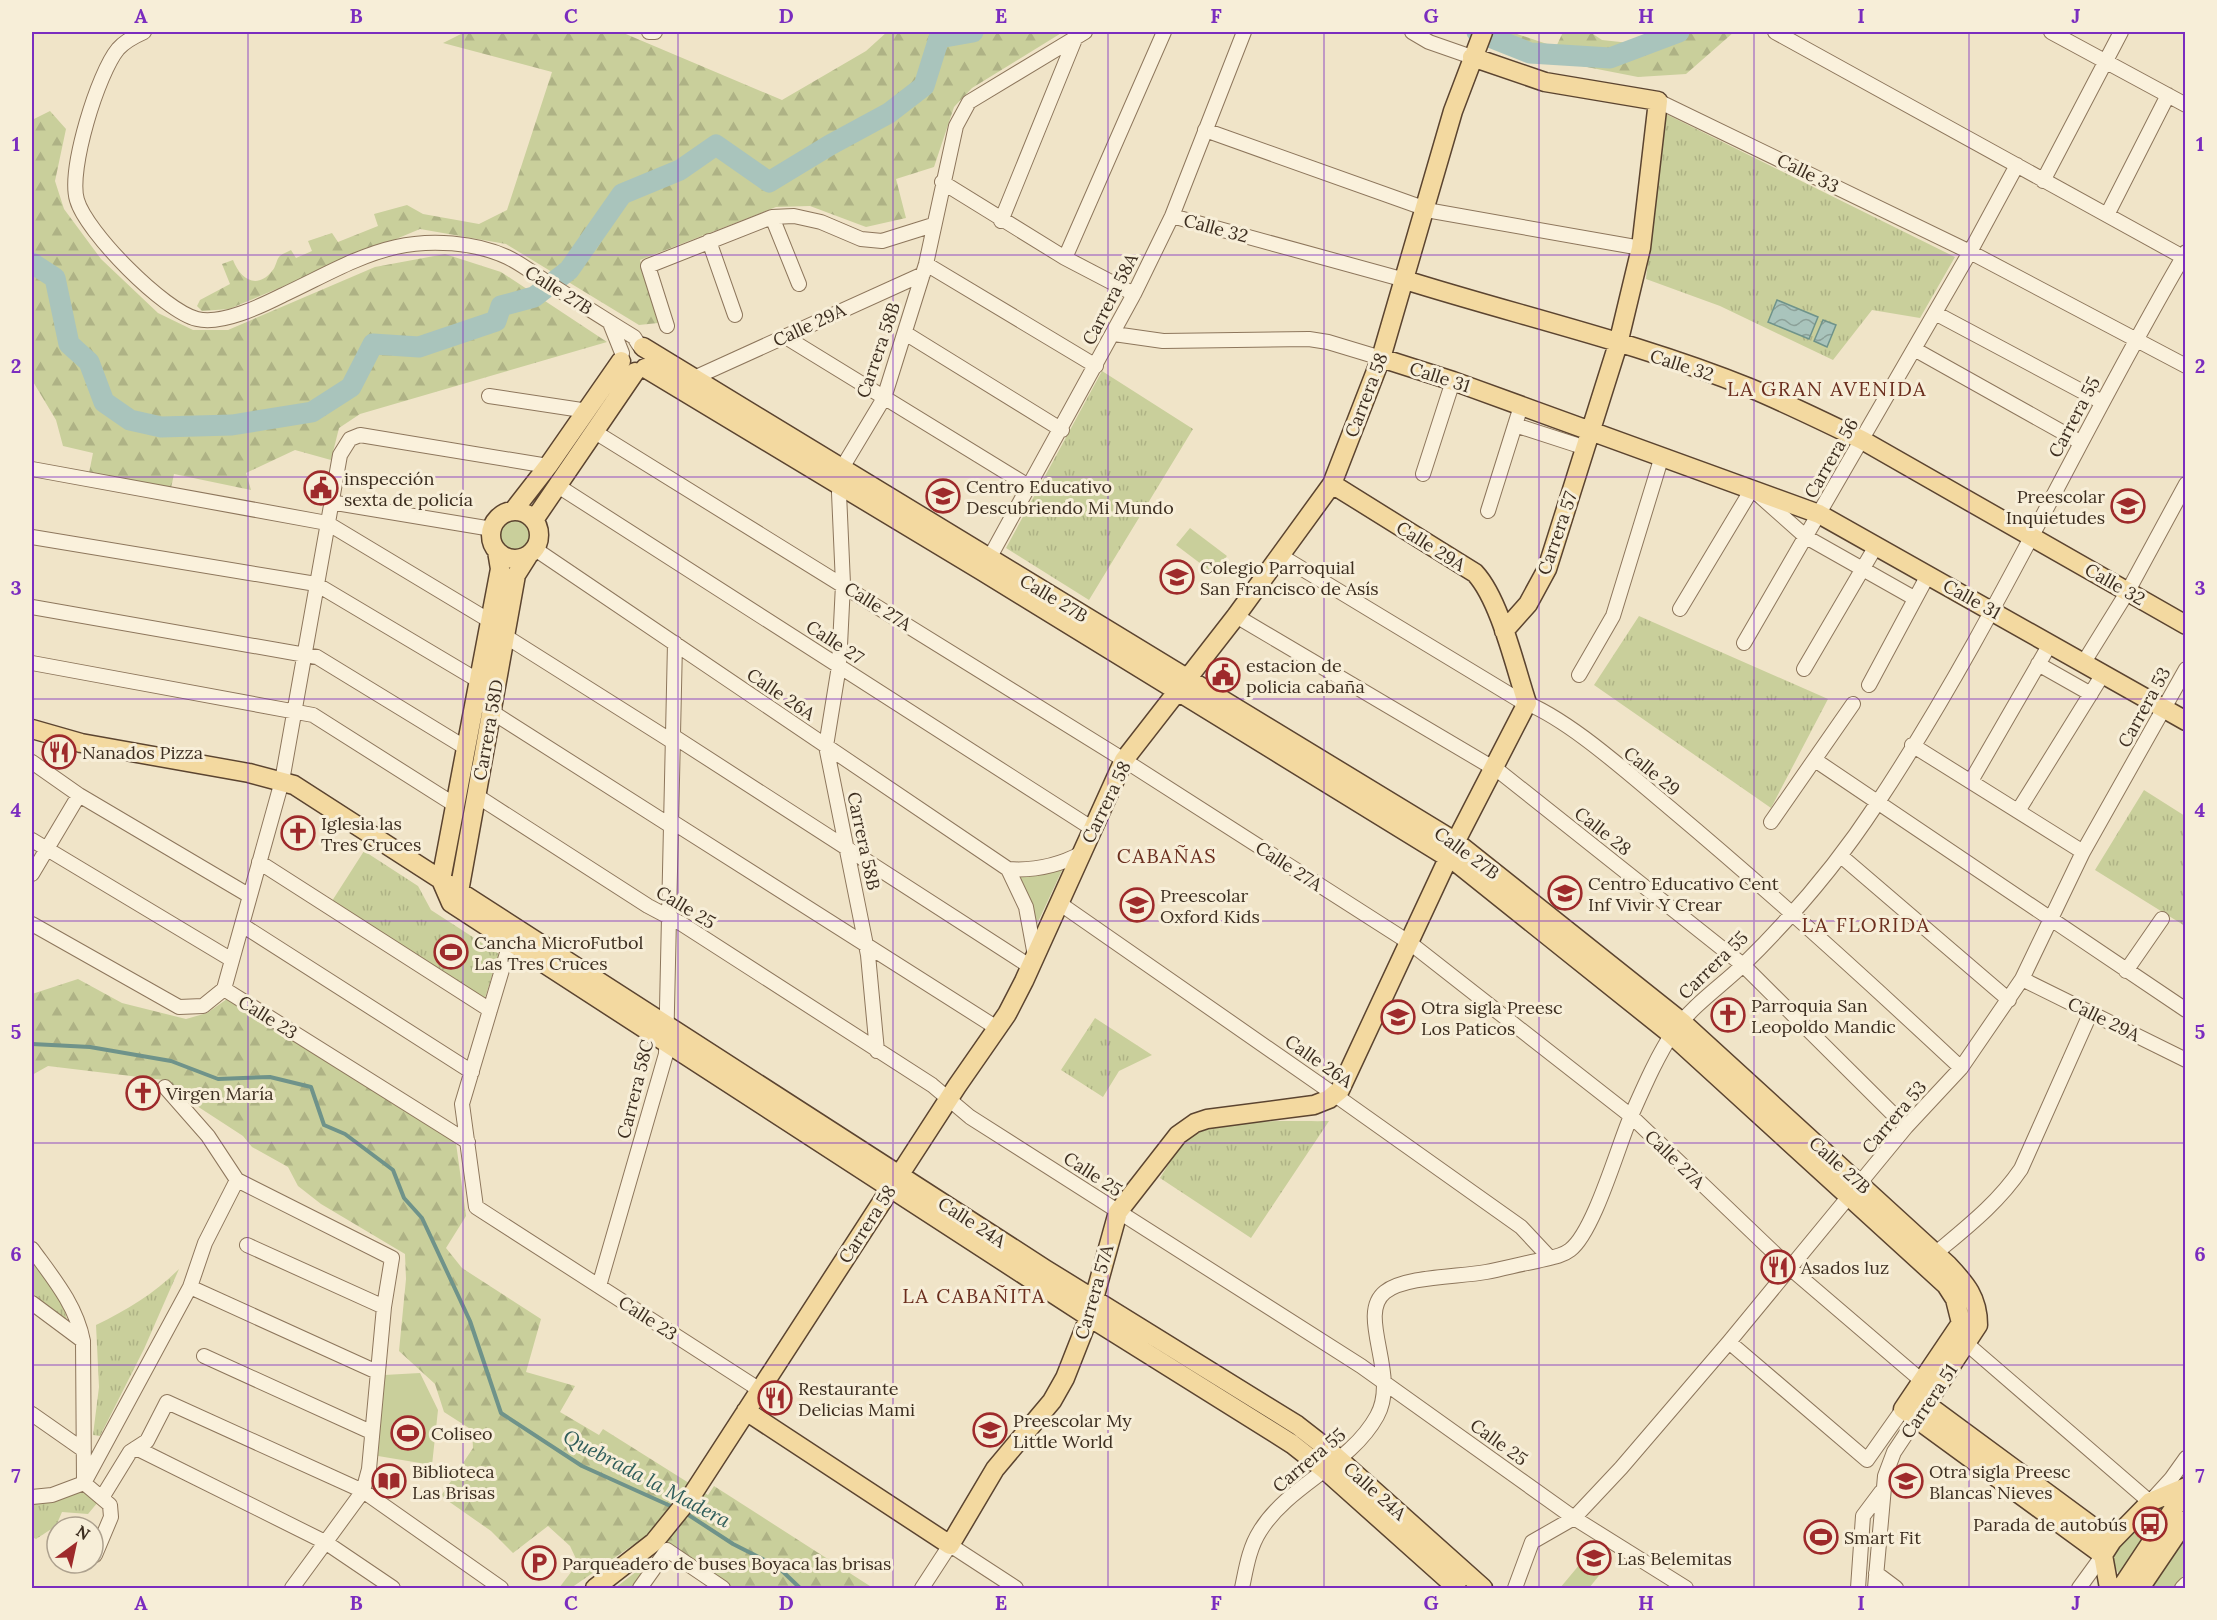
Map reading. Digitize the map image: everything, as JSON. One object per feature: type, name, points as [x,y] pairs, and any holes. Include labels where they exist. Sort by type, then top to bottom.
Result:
[{"type":"main road","name":"Carrera 58","points":[[595,1588],[642,1553],[675,1519],[948,1099],[997,1029],[1033,962],[1124,760],[1236,616],[1332,484],[1381,358],[1453,111],[1481,35]]},
{"type":"main road","name":"Calle 33","points":[[1472,57],[1545,82],[1658,101]]},
{"type":"main road","name":"Carrera 57","points":[[1504,630],[1528,604],[1547,569],[1618,344],[1641,248],[1658,101]]},
{"type":"main road","name":"Calle 32","points":[[1405,280],[1618,344],[1749,388],[1862,440],[2186,625]]},
{"type":"main road","points":[[513,511],[528,515],[534,520],[539,531],[531,552],[510,559],[497,551],[491,537],[492,529],[502,515],[513,511],[588,411],[631,364],[648,355],[641,346]]},
{"type":"main road","name":"Calle 27B","points":[[641,346],[696,377],[842,477],[1452,850],[1676,1028],[1856,1191],[1946,1285],[1955,1299],[1959,1312],[1961,1340]]},
{"type":"main road","name":"Calle 31","points":[[1381,358],[1521,406],[1589,440],[1662,456],[1819,514],[2186,721]]},
{"type":"main road","points":[[534,520],[595,432],[631,364]]},
{"type":"main road","name":"Calle 27B","points":[[631,364],[842,477]]},
{"type":"main road","name":"Calle 29A","points":[[1332,484],[1475,573],[1484,582],[1504,630]]},
{"type":"main road","name":"Carrera 58D","points":[[441,880],[500,569],[497,551]]},
{"type":"main road","name":"Carrera 58D","points":[[458,900],[516,575],[531,552]]},
{"type":"main road","points":[[1335,1095],[1344,1083],[1452,850],[1527,703],[1504,630]]},
{"type":"main road","name":"Calle 24A","points":[[32,729],[81,743],[282,781],[298,788],[441,880],[448,899],[458,900],[667,1025],[1089,1317],[1278,1435],[1332,1465],[1483,1588]]},
{"type":"main road","name":"Calle 24A","points":[[32,740],[81,743]]},
{"type":"main road","name":"Calle 24A","points":[[458,900],[510,943],[667,1044],[895,1182],[1095,1299],[1285,1417],[1457,1588]]},
{"type":"main road","name":"Carrera 57A","points":[[950,1545],[995,1469],[1060,1388],[1095,1299],[1112,1227],[1118,1212],[1178,1135],[1195,1123],[1219,1116],[1314,1104],[1335,1095]]},
{"type":"main road","name":"Calle 27B","points":[[1856,1191],[1936,1253],[1965,1282],[1978,1309],[1978,1325],[1961,1340]]},
{"type":"main road","name":"Carrera 51","points":[[1916,1402],[1961,1340]]},
{"type":"main road","name":"Calle 27A","points":[[1916,1402],[2108,1548]]},
{"type":"main road","points":[[746,1412],[950,1545]]},
{"type":"main road","points":[[2109,1588],[2108,1548],[2150,1502],[2186,1488]]},
{"type":"main road","points":[[2121,1588],[2186,1488]]},
{"type":"main road","points":[[2140,1588],[2186,1520]]},
{"type":"street","name":"Calle 27B","points":[[144,32],[119,48],[104,71],[77,162],[75,182],[77,200],[88,222],[135,276],[167,303],[197,320],[227,318],[261,306],[360,258],[394,247],[423,242],[454,244],[507,257],[634,337],[641,346]]},
{"type":"street","points":[[649,32],[655,32]]},
{"type":"street","points":[[1065,258],[1164,32]]},
{"type":"street","name":"Carrera 58A","points":[[985,565],[1114,334],[1172,216],[1244,32]]},
{"type":"street","name":"Calle 33","points":[[1412,32],[1429,42],[1472,57]]},
{"type":"street","points":[[1776,32],[2043,181],[2184,254]]},
{"type":"street","points":[[2051,32],[2186,105]]},
{"type":"street","points":[[2043,181],[2121,32]]},
{"type":"street","name":"Carrera 58B","points":[[877,1051],[866,945],[826,746],[839,666],[843,584],[842,477],[845,463],[884,398],[924,269],[956,126],[969,102],[1080,35]]},
{"type":"street","name":"Carrera 58B","points":[[1001,220],[1080,35]]},
{"type":"street","points":[[2107,215],[2168,95]]},
{"type":"street","name":"Calle 33","points":[[1658,101],[1970,252],[2186,366]]},
{"type":"street","points":[[1205,130],[1426,209],[1641,248]]},
{"type":"street","name":"Carrera 56","points":[[1744,643],[1970,252],[2017,165]]},
{"type":"street","points":[[942,182],[1065,258],[1134,294]]},
{"type":"street","points":[[667,326],[648,266],[772,217],[794,216],[821,222],[861,239],[882,242],[933,225]]},
{"type":"street","name":"Calle 32","points":[[1172,216],[1405,280]]},
{"type":"street","points":[[772,217],[799,284]]},
{"type":"street","points":[[709,241],[735,315]]},
{"type":"street","name":"Carrera 55","points":[[1242,1588],[1251,1551],[1261,1528],[1274,1513],[1356,1445],[1376,1418],[1384,1398],[1386,1383],[1374,1311],[1378,1299],[1387,1290],[1409,1283],[1491,1271],[1550,1257],[1566,1252],[1576,1243],[1602,1194],[1631,1116],[1676,1028],[1743,965],[1792,911],[1841,856],[1878,802],[1993,611],[2134,339],[2184,254]]},
{"type":"street","points":[[924,269],[1096,366]]},
{"type":"street","name":"Calle 29A","points":[[696,377],[924,269]]},
{"type":"street","points":[[1935,313],[2102,402]]},
{"type":"street","name":"Calle 27B","points":[[610,323],[631,364]]},
{"type":"street","points":[[904,333],[1062,430]]},
{"type":"street","name":"Calle 31","points":[[1114,334],[1163,340],[1309,339],[1328,342],[1381,358]]},
{"type":"street","points":[[784,336],[1030,487]]},
{"type":"street","points":[[1914,349],[2080,442]]},
{"type":"street","points":[[1423,474],[1453,381]]},
{"type":"street","points":[[489,396],[588,411]]},
{"type":"street","points":[[1488,511],[1521,406]]},
{"type":"street","name":"Calle 31","points":[[1515,425],[1589,440]]},
{"type":"street","name":"Calle 27A","points":[[595,432],[1124,760],[1410,943],[1631,1116],[1791,1269],[1916,1402]]},
{"type":"street","points":[[224,989],[282,781],[340,455],[350,439],[360,435],[548,466]]},
{"type":"street","points":[[1579,675],[1613,616],[1662,456]]},
{"type":"street","points":[[32,469],[327,522],[490,621]]},
{"type":"street","points":[[2084,662],[2128,591],[2186,484]]},
{"type":"street","name":"Calle 27","points":[[558,486],[1093,829]]},
{"type":"street","points":[[1680,609],[1752,489]]},
{"type":"street","name":"Calle 31","points":[[1752,489],[1806,537],[1914,598]]},
{"type":"street","points":[[330,502],[492,529]]},
{"type":"street","points":[[32,537],[316,584],[479,681]]},
{"type":"street","points":[[1804,669],[1876,546]]},
{"type":"street","name":"Calle 26A","points":[[531,552],[675,643],[1008,869]]},
{"type":"street","name":"Calle 29","points":[[1281,556],[1547,713],[1627,771],[1792,911],[1961,1068]]},
{"type":"street","points":[[1869,684],[1928,575]]},
{"type":"street","points":[[32,608],[317,657],[333,664],[466,748]]},
{"type":"street","name":"Calle 28","points":[[1236,616],[1494,768],[1743,965],[1906,1127]]},
{"type":"street","points":[[505,636],[1033,962]]},
{"type":"street","name":"Carrera 58C","points":[[599,1286],[667,1044],[675,643]]},
{"type":"street","points":[[1971,781],[2050,644]]},
{"type":"street","points":[[32,663],[313,715],[455,805]]},
{"type":"street","points":[[2038,664],[2091,694]]},
{"type":"street","name":"Carrera 53","points":[[1515,1588],[1532,1542],[1574,1518],[1730,1342],[1856,1191],[1906,1127],[1961,1068],[2022,979],[2083,852],[2186,669]]},
{"type":"street","points":[[2018,811],[2103,674]]},
{"type":"street","points":[[1771,822],[1802,782],[1854,704]]},
{"type":"street","points":[[492,712],[997,1029]]},
{"type":"street","points":[[1912,745],[2083,852]]},
{"type":"street","points":[[1815,760],[2049,920],[2186,1010]]},
{"type":"street","points":[[32,762],[80,795],[250,897]]},
{"type":"street","points":[[32,874],[80,795]]},
{"type":"street","name":"Calle 25","points":[[477,796],[932,1085],[970,1117],[1386,1383],[1574,1518],[1686,1588]]},
{"type":"street","points":[[32,840],[232,960]]},
{"type":"street","points":[[1033,962],[1026,908],[1008,869],[1023,870],[1052,866],[1082,853]]},
{"type":"street","points":[[1841,856],[2009,1000]]},
{"type":"street","points":[[259,862],[490,1010]]},
{"type":"street","name":"Calle 26A","points":[[1059,903],[1521,1227],[1550,1257]]},
{"type":"street","points":[[2126,971],[2162,919]]},
{"type":"street","name":"Calle 23","points":[[32,924],[179,1007],[203,1006],[224,989],[468,1142],[476,1207],[760,1390]]},
{"type":"street","points":[[242,925],[472,1072]]},
{"type":"street","points":[[468,1142],[462,1104],[510,943]]},
{"type":"street","name":"Calle 29A","points":[[2022,979],[2186,1060]]},
{"type":"street","points":[[1936,1253],[1985,1212],[2021,1169],[2091,1012]]},
{"type":"street","points":[[165,1087],[208,1136],[237,1180],[392,1258],[384,1307],[369,1469],[363,1491],[292,1588]]},
{"type":"street","points":[[32,1497],[52,1495],[84,1483],[190,1287],[205,1243],[237,1180]]},
{"type":"street","points":[[247,1245],[384,1307]]},
{"type":"street","points":[[32,1250],[62,1290],[80,1322],[83,1341],[84,1483]]},
{"type":"street","points":[[190,1287],[377,1372]]},
{"type":"street","points":[[32,1304],[83,1341]]},
{"type":"street","points":[[1961,1340],[2150,1502],[2186,1458]]},
{"type":"street","name":"Carrera 51","points":[[1730,1342],[1867,1460],[1916,1402]]},
{"type":"street","points":[[204,1356],[371,1432]]},
{"type":"street","points":[[107,1500],[130,1452],[147,1441],[167,1402],[363,1491],[501,1588]]},
{"type":"street","name":"Carrera 51","points":[[1875,1588],[1881,1492],[1894,1452],[1916,1402]]},
{"type":"street","points":[[32,1414],[82,1449]]},
{"type":"street","points":[[136,1449],[325,1542],[393,1588]]},
{"type":"street","points":[[84,1483],[107,1500],[111,1516],[105,1531]]},
{"type":"street","name":"Carrera 51","points":[[1858,1588],[1863,1516],[1881,1492]]},
{"type":"street","points":[[950,1545],[1016,1588]]},
{"type":"street","name":"Carrera 57A","points":[[922,1588],[950,1545]]},
{"type":"street","points":[[2079,1588],[2108,1548]]},
{"type":"street","points":[[640,1588],[667,1550],[723,1588]]},
{"type":"street","points":[[1876,1573],[1896,1588]]},
{"type":"street","points":[[2182,1588],[2186,1584]]},
{"type":"green space","points":[[465,32],[621,32],[782,100],[866,51],[887,32],[1063,32],[972,88],[954,107],[934,167],[896,179],[906,218],[866,227],[810,206],[776,207],[640,260],[658,323],[639,325],[506,244],[420,229],[229,309],[202,311],[197,306],[200,300],[230,284],[222,264],[233,260],[244,277],[255,281],[261,280],[272,271],[283,254],[291,250],[296,258],[312,251],[308,241],[332,233],[338,242],[378,226],[374,214],[407,205],[423,214],[479,224],[507,210],[552,72],[443,43]]},
{"type":"green space","points":[[1494,32],[1511,32],[1556,47],[1563,32],[1590,32],[1602,40],[1639,44],[1670,32],[1734,32],[1686,74],[1638,77],[1499,50],[1487,45]]},
{"type":"green space","points":[[50,111],[66,129],[55,181],[64,209],[101,259],[158,313],[193,330],[228,330],[375,267],[445,254],[501,272],[607,342],[360,414],[339,428],[331,460],[295,450],[246,473],[251,490],[174,474],[171,488],[89,473],[93,453],[63,446],[56,420],[32,380],[32,120]]},
{"type":"green space","points":[[1664,113],[1955,257],[1920,318],[1872,310],[1833,360],[1720,306],[1646,279]]},
{"type":"green space","points":[[1102,371],[1193,429],[1089,600],[1006,548]]},
{"type":"green space","points":[[515,517],[528,522],[533,535],[528,548],[515,553],[502,548],[497,535],[502,522]]},
{"type":"green space","points":[[1190,528],[1227,556],[1213,573],[1176,545]]},
{"type":"green space","points":[[1639,616],[1828,699],[1771,808],[1594,685]]},
{"type":"green space","points":[[2144,790],[2185,816],[2185,926],[2095,870]]},
{"type":"green space","points":[[364,851],[418,886],[431,910],[499,954],[484,1001],[332,901]]},
{"type":"green space","points":[[1064,866],[1037,924],[1025,890],[1015,874]]},
{"type":"green space","points":[[78,979],[122,1003],[186,1019],[207,1013],[227,999],[456,1143],[466,1216],[446,1248],[462,1268],[541,1319],[526,1372],[575,1386],[560,1412],[599,1435],[603,1429],[708,1495],[714,1486],[873,1588],[733,1588],[670,1545],[633,1545],[571,1588],[559,1588],[578,1563],[570,1546],[548,1526],[513,1553],[491,1531],[441,1496],[473,1448],[472,1430],[444,1412],[435,1384],[399,1351],[406,1279],[405,1254],[321,1204],[298,1186],[288,1167],[252,1147],[243,1136],[200,1108],[164,1080],[48,1066],[32,1075],[32,994]]},
{"type":"green space","points":[[1095,1018],[1152,1055],[1119,1071],[1103,1097],[1061,1070]]},
{"type":"green space","points":[[1329,1121],[1251,1238],[1160,1178],[1179,1148],[1200,1132],[1216,1127],[1255,1122]]},
{"type":"green space","points":[[32,1259],[63,1303],[67,1320],[32,1294]]},
{"type":"green space","points":[[179,1269],[144,1349],[100,1436],[93,1435],[99,1387],[96,1325],[140,1301]]},
{"type":"green space","name":"Coliseo","points":[[420,1373],[438,1410],[432,1465],[378,1456],[384,1375]]},
{"type":"green space","points":[[84,1483],[103,1496],[88,1514],[62,1512],[61,1515],[45,1515],[45,1533],[36,1539],[32,1537],[32,1501]]},
{"type":"green space","points":[[2169,1501],[2119,1575],[2110,1555],[2152,1508]]},
{"type":"green space","points":[[2185,1537],[2185,1573],[2173,1588],[2151,1588]]},
{"type":"green space","points":[[663,1551],[635,1588],[615,1588]]},
{"type":"green space","points":[[1585,1558],[1602,1572],[1589,1588],[1560,1588]]},
{"type":"water","points":[[1777,300],[1818,317],[1809,339],[1768,322]]},
{"type":"water","points":[[1823,320],[1836,325],[1827,347],[1814,341]]},
{"type":"waterway","points":[[32,263],[55,278],[69,344],[89,362],[104,402],[130,420],[161,427],[232,425],[312,412],[351,387],[373,344],[419,347],[496,321],[501,306],[534,297],[569,270],[622,194],[680,170],[716,145],[769,182],[889,113],[924,86],[939,38],[973,32]]},
{"type":"waterway","points":[[1477,32],[1530,53],[1610,58],[1679,32]]},
{"type":"waterway","name":"Quebrada la Madera","points":[[32,1044],[90,1047],[171,1061],[218,1079],[270,1077],[311,1087],[324,1125],[345,1134],[393,1170],[404,1198],[422,1218],[470,1321],[501,1413],[582,1466],[675,1508]]},
{"type":"waterway","name":"Quebrada la Madera","points":[[684,1512],[733,1544],[778,1567],[800,1588]]},
{"type":"place","name":"inspección sexta de policía","points":[[321,488]]},
{"type":"place","name":"Centro Educativo Descubriendo Mi Mundo","points":[[943,496]]},
{"type":"place","name":"Preescolar Inquietudes","points":[[2128,506]]},
{"type":"place","name":"Colegio Parroquial San Francisco de Asís","points":[[1177,577]]},
{"type":"place","name":"estacion de policia cabaña","points":[[1223,675]]},
{"type":"place","name":"Nanados Pizza","points":[[59,752]]},
{"type":"place","name":"Iglesia las Tres Cruces","points":[[298,833]]},
{"type":"place","name":"Centro Educativo Cent Inf Vivir Y Crear","points":[[1565,893]]},
{"type":"place","name":"Preescolar Oxford Kids","points":[[1137,905]]},
{"type":"place","name":"Cancha MicroFutbol Las Tres Cruces","points":[[451,952]]},
{"type":"place","name":"Parroquia San Leopoldo Mandic","points":[[1728,1015]]},
{"type":"place","name":"Otra sigla Preesc Los Paticos","points":[[1398,1017]]},
{"type":"place","name":"Virgen María","points":[[143,1093]]},
{"type":"place","name":"Asados luz","points":[[1778,1267]]},
{"type":"place","name":"Restaurante Delicias Mami","points":[[775,1398]]},
{"type":"place","name":"Preescolar My Little World","points":[[990,1430]]},
{"type":"place","name":"Coliseo","points":[[408,1433]]},
{"type":"place","name":"Biblioteca Las Brisas","points":[[389,1481]]},
{"type":"place","name":"Otra sigla Preesc Blancas Nieves","points":[[1906,1481]]},
{"type":"place","name":"Parada de autobús","points":[[2150,1524]]},
{"type":"place","name":"Smart Fit","points":[[1821,1537]]},
{"type":"place","name":"Las Belemitas","points":[[1594,1558]]},
{"type":"place","name":"Parqueadero de buses Boyaca las brisas","points":[[539,1563]]},
{"type":"district","name":"LA GRAN AVENIDA","points":[[1827,388]]},
{"type":"district","name":"CABAÑAS","points":[[1167,855]]},
{"type":"district","name":"LA FLORIDA","points":[[1866,924]]},
{"type":"district","name":"LA CABAÑITA","points":[[974,1295]]}]
